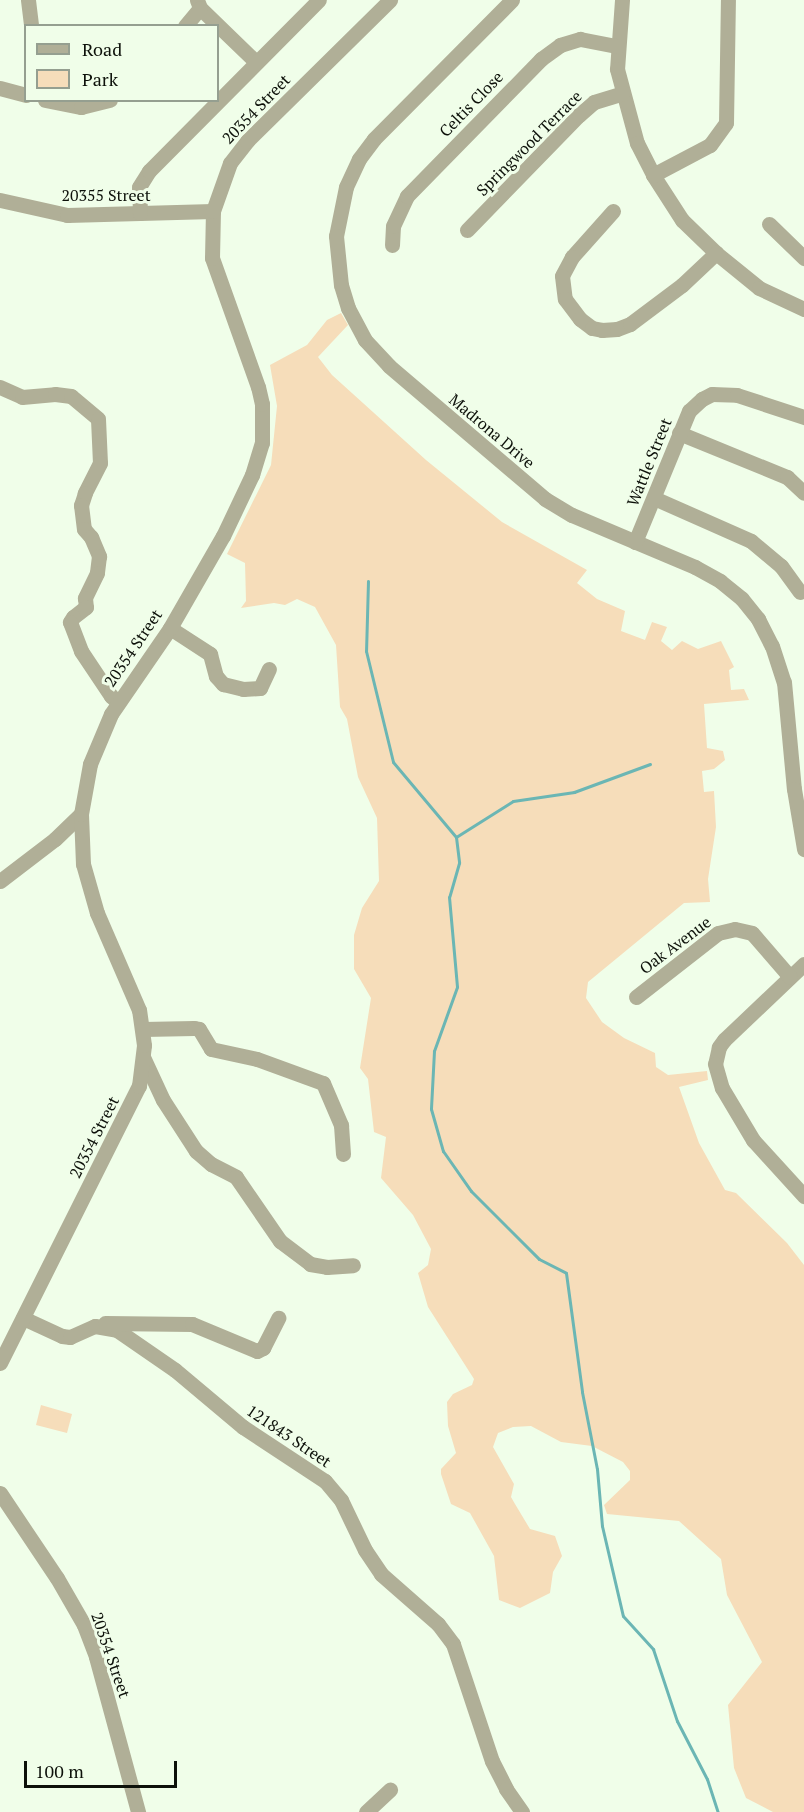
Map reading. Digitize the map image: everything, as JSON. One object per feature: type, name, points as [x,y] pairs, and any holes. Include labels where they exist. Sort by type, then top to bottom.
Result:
[{"type":"street","points":[[27,0],[31,24]]},
{"type":"street","points":[[219,100],[319,0]]},
{"type":"street","name":"20354 Street","points":[[0,1363],[139,1086],[143,1057],[143,1029],[127,978],[91,894],[83,864],[81,814],[90,764],[97,743],[118,702],[170,628],[237,510],[258,460],[262,443],[263,414],[258,387],[212,258],[213,211],[230,163],[247,141],[390,0]]},
{"type":"street","name":"Madrona Drive","points":[[513,0],[382,131],[359,159],[346,187],[340,209],[336,248],[341,285],[365,340],[389,366],[545,500],[572,515],[720,581],[742,599],[758,619],[772,646],[784,682],[794,789],[804,849]]},
{"type":"street","points":[[622,0],[617,69],[638,143],[653,175],[682,220],[716,254],[759,288],[804,309]]},
{"type":"street","points":[[653,175],[710,145],[726,123],[728,0]]},
{"type":"street","points":[[185,24],[199,4],[219,24]]},
{"type":"street","points":[[219,24],[256,62]]},
{"type":"street","name":"Celtis Close","points":[[392,245],[393,226],[407,196],[541,59],[560,45],[580,39],[617,46]]},
{"type":"street","points":[[0,88],[24,94]]},
{"type":"street","name":"Springwood Terrace","points":[[467,230],[579,115],[604,98],[623,93]]},
{"type":"street","points":[[54,102],[81,108],[103,102]]},
{"type":"street","points":[[140,213],[139,187],[149,171],[217,102]]},
{"type":"street","name":"20355 Street","points":[[0,200],[67,215],[213,211]]},
{"type":"street","points":[[613,211],[572,257],[562,276],[565,299],[580,319],[592,328],[617,329],[630,324],[682,285],[716,254]]},
{"type":"street","points":[[769,224],[804,258]]},
{"type":"street","points":[[0,387],[22,397],[55,394],[71,396],[98,419],[100,463],[81,505],[84,529],[91,537],[99,556],[97,573],[85,598],[86,607],[73,616],[70,622],[81,651],[111,696],[118,702]]},
{"type":"street","name":"Wattle Street","points":[[635,542],[689,411],[712,394],[737,394],[804,417]]},
{"type":"street","points":[[679,433],[787,477],[804,493]]},
{"type":"street","points":[[654,498],[751,541],[781,566],[800,592]]},
{"type":"street","points":[[170,628],[210,654],[216,676],[222,684],[243,689],[260,688],[269,669]]},
{"type":"street","points":[[0,881],[55,839],[81,814]]},
{"type":"street","name":"Oak Avenue","points":[[636,998],[718,933],[735,928],[752,933],[790,977]]},
{"type":"street","points":[[804,964],[724,1040],[719,1047],[715,1064],[722,1088],[753,1140],[804,1196]]},
{"type":"street","points":[[143,1029],[199,1029],[211,1049],[257,1059],[323,1083],[341,1125],[343,1154]]},
{"type":"street","points":[[143,1057],[163,1100],[196,1151],[211,1164],[236,1177],[280,1241],[310,1264],[336,1268],[353,1265]]},
{"type":"street","points":[[23,1318],[62,1336],[70,1337],[114,1322],[152,1325],[192,1324],[257,1351],[263,1347],[278,1318]]},
{"type":"street","name":"121843 Street","points":[[100,1326],[117,1330],[175,1370],[243,1427],[325,1481],[336,1492],[365,1550],[381,1574],[438,1624],[453,1644],[492,1761],[506,1789],[522,1812]]},
{"type":"street","name":"20354 Street","points":[[0,1493],[57,1578],[84,1625],[96,1657],[138,1812]]},
{"type":"street","points":[[366,1812],[390,1790]]},
{"type":"green space","points":[[341,313],[348,325],[318,357],[332,375],[426,460],[502,522],[587,570],[577,583],[597,599],[625,611],[621,631],[645,640],[652,622],[667,627],[661,641],[672,650],[682,641],[698,649],[721,641],[734,667],[729,670],[731,690],[744,689],[749,700],[704,704],[707,748],[723,751],[725,760],[714,769],[702,771],[704,792],[714,791],[716,827],[708,879],[710,902],[684,903],[588,982],[586,998],[602,1022],[624,1038],[655,1053],[656,1067],[668,1075],[707,1071],[708,1080],[679,1087],[699,1143],[725,1190],[736,1193],[787,1243],[804,1265],[804,1812],[773,1812],[746,1798],[734,1768],[728,1705],[762,1662],[727,1595],[721,1559],[679,1521],[607,1514],[604,1505],[630,1480],[630,1471],[623,1462],[592,1446],[561,1442],[531,1426],[513,1427],[498,1433],[493,1447],[514,1484],[511,1497],[530,1529],[555,1536],[562,1556],[553,1572],[550,1593],[520,1608],[499,1600],[494,1556],[470,1513],[451,1504],[441,1474],[441,1469],[456,1453],[448,1426],[447,1402],[453,1394],[472,1385],[474,1379],[428,1307],[418,1273],[428,1265],[431,1249],[413,1215],[381,1178],[386,1137],[374,1132],[368,1079],[360,1068],[371,998],[354,969],[354,935],[362,908],[379,881],[377,818],[358,777],[347,719],[340,707],[336,645],[315,607],[297,599],[285,605],[274,603],[241,608],[246,601],[245,563],[227,554],[271,465],[277,406],[270,365],[307,345],[327,320]]},
{"type":"green space","points":[[41,1405],[72,1414],[67,1433],[36,1425]]},
{"type":"waterway","points":[[368,581],[366,651],[393,762],[456,837],[459,863],[449,897],[457,987],[434,1051],[431,1109],[443,1151],[471,1191],[539,1259],[566,1273],[582,1392],[597,1469],[602,1526],[623,1616],[653,1649],[677,1721],[707,1779],[718,1812]]},
{"type":"waterway","points":[[456,837],[513,801],[574,792],[650,764]]}]
